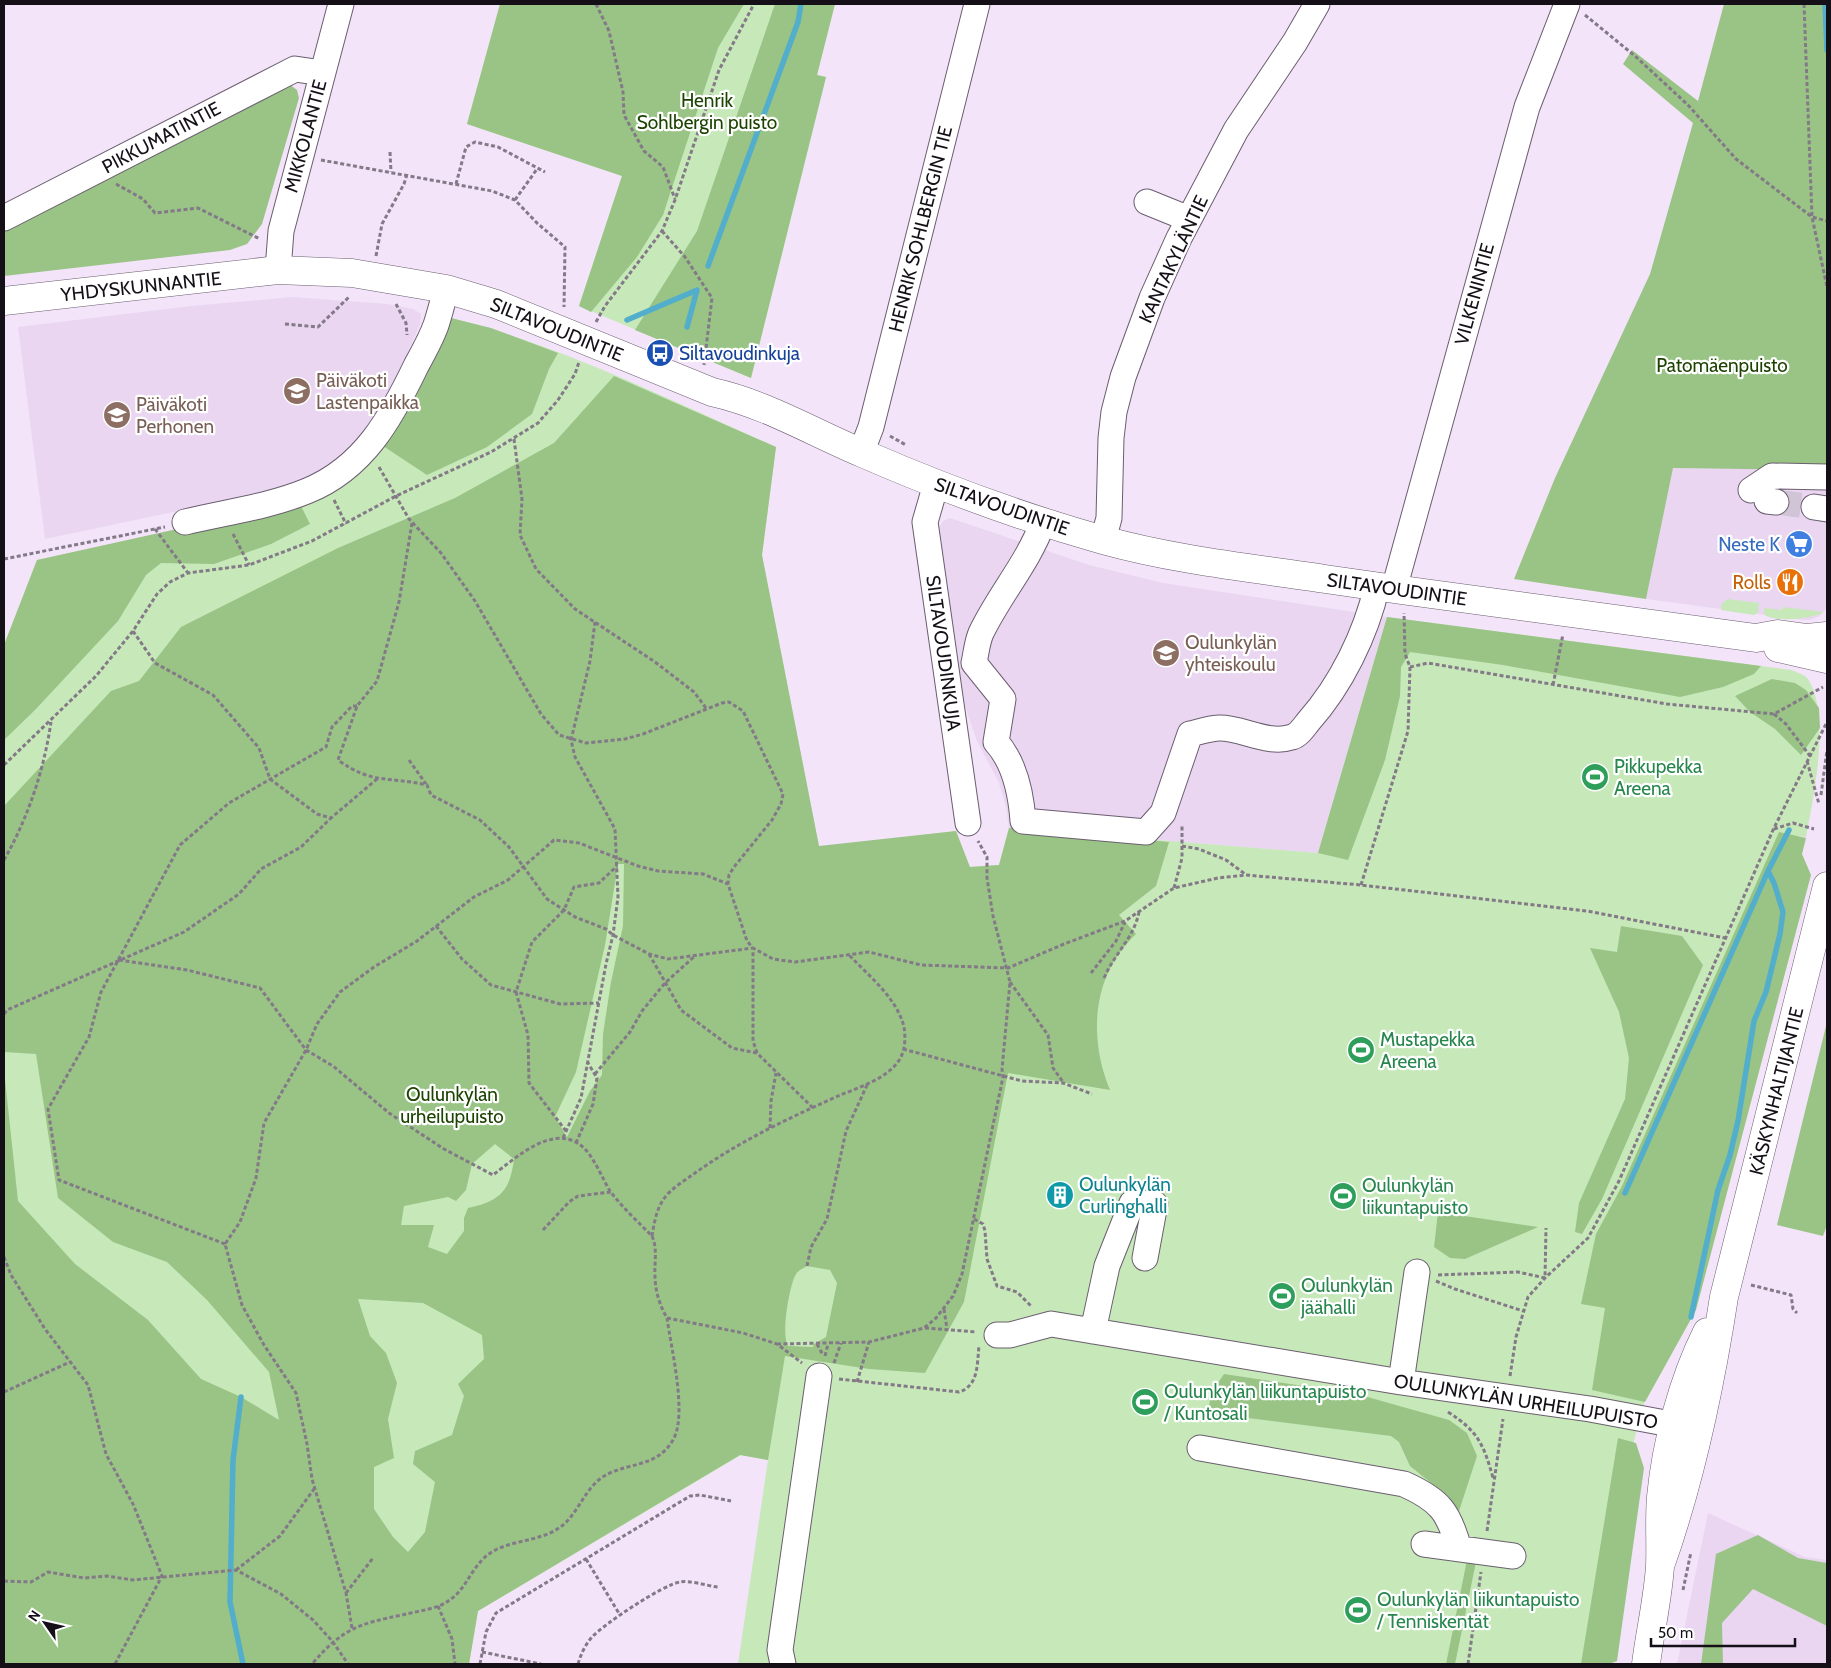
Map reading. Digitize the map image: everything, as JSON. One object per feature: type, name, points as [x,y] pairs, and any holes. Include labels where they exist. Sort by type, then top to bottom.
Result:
[{"type":"main road","name":"SILTAVOUDINTIE","points":[[278,270],[352,273],[446,289],[496,304],[712,392],[739,398],[763,407],[861,453],[936,484],[1043,522],[1104,540],[1170,555],[1392,595],[1756,638],[1778,634],[1807,638],[1827,636]]},
{"type":"main road","name":"YHDYSKUNNANTIE","points":[[4,301],[278,270]]},
{"type":"main road","name":"SILTAVOUDINTIE","points":[[1756,638],[1775,647],[1827,659]]},
{"type":"main road","name":"KÄSKYNHALTIJANTIE","points":[[1646,1664],[1660,1566],[1680,1510],[1686,1427],[1715,1357],[1724,1297],[1827,886]]},
{"type":"street","name":"MIKKOLANTIE","points":[[278,270],[280,231],[341,4]]},
{"type":"street","name":"HENRIK SOHLBERGIN TIE","points":[[861,453],[871,427],[977,4]]},
{"type":"street","name":"KANTAKYLÄNTIE","points":[[1104,540],[1109,518],[1111,438],[1123,377],[1152,298],[1189,218],[1236,130],[1295,42],[1317,4]]},
{"type":"street","name":"VILKENINTIE","points":[[1171,788],[1190,734],[1220,728],[1274,738],[1292,737],[1299,732],[1328,699],[1372,606],[1392,595],[1527,107],[1572,7]]},
{"type":"street","name":"PIKKUMATINTIE","points":[[4,218],[295,69],[322,73]]},
{"type":"street","points":[[1147,202],[1189,218]]},
{"type":"street","points":[[186,522],[283,500],[307,492],[326,483],[356,458],[385,425],[406,390],[436,326],[446,289]]},
{"type":"street","points":[[1764,497],[1772,476],[1827,477]]},
{"type":"street","name":"SILTAVOUDINKUJA","points":[[936,484],[925,522],[968,824]]},
{"type":"street","points":[[996,742],[1003,699],[974,663],[981,634],[1024,563],[1036,541],[1043,522]]},
{"type":"street","points":[[958,756],[996,742]]},
{"type":"street","points":[[996,742],[1007,754],[1021,796],[1023,821],[1146,832],[1163,813],[1171,788]]},
{"type":"street","points":[[1093,1331],[1107,1266],[1132,1203],[1155,1204],[1145,1258]]},
{"type":"street","points":[[1401,1382],[1417,1272]]},
{"type":"street","name":"OULUNKYLÄN URHEILUPUISTO","points":[[988,1340],[1051,1324],[1401,1382],[1590,1409],[1686,1427]]},
{"type":"street","points":[[783,1664],[780,1650],[821,1367]]},
{"type":"street","points":[[1200,1448],[1404,1484],[1426,1493],[1442,1506],[1452,1524],[1459,1549]]},
{"type":"street","points":[[1424,1544],[1513,1556]]},
{"type":"path","points":[[596,4],[609,31],[623,92],[624,115],[644,150],[663,167],[676,200]]},
{"type":"path","points":[[597,320],[662,231],[676,200],[719,70],[754,4]]},
{"type":"path","points":[[1804,4],[1812,217],[1827,286]]},
{"type":"path","points":[[1572,7],[1635,56],[1688,105],[1736,159],[1812,217],[1827,221]]},
{"type":"path","points":[[456,184],[466,147],[475,142],[498,147],[545,172]]},
{"type":"path","points":[[390,152],[391,172]]},
{"type":"path","points":[[315,160],[406,174],[492,191],[515,200],[537,223],[565,247],[564,307]]},
{"type":"path","points":[[515,200],[537,169]]},
{"type":"path","points":[[97,170],[142,199],[155,212],[198,208],[260,239]]},
{"type":"path","points":[[376,256],[382,224],[404,184],[406,174]]},
{"type":"path","points":[[662,231],[685,257],[712,298],[704,365]]},
{"type":"path","points":[[285,324],[318,327],[349,299],[352,273]]},
{"type":"path","points":[[4,765],[96,676],[133,631],[157,594],[170,582],[188,573],[249,565],[312,541],[396,496],[533,428],[548,413],[575,374],[581,356]]},
{"type":"path","points":[[514,438],[522,499],[520,535],[536,569],[575,609],[655,662],[694,692],[706,708]]},
{"type":"path","points":[[367,447],[412,522],[441,553],[475,601],[541,714],[559,735],[586,743],[625,739],[643,734],[706,708],[729,702],[743,711],[783,794],[777,812],[734,867],[729,875],[728,884],[742,930],[753,948],[773,959],[795,962],[869,952],[921,964],[1008,968],[1125,921],[1174,888],[1218,878],[1246,875],[1361,885],[1587,911],[1725,938]]},
{"type":"path","points":[[222,513],[249,565]]},
{"type":"path","points":[[4,559],[186,522]]},
{"type":"path","points":[[412,522],[399,602],[376,681],[357,706],[338,760],[352,771],[378,779],[426,785]]},
{"type":"path","points":[[155,529],[188,573]]},
{"type":"path","points":[[1361,885],[1408,732],[1410,667],[1405,654],[1392,595]]},
{"type":"path","points":[[562,1138],[581,1098],[613,935],[618,897],[615,829],[575,757],[571,740],[590,661],[595,622]]},
{"type":"path","points":[[133,631],[155,663],[213,695],[259,748],[270,780],[317,814],[331,818]]},
{"type":"path","points":[[1553,684],[1563,633]]},
{"type":"path","points":[[1410,667],[1428,663],[1667,704],[1774,714],[1823,688]]},
{"type":"path","points":[[225,1244],[59,1180],[48,1110],[89,1037],[101,992],[180,845],[229,803],[326,748],[332,727],[352,706],[357,706]]},
{"type":"path","points":[[1774,714],[1786,724],[1810,756]]},
{"type":"path","points":[[4,860],[25,821],[47,748],[51,721]]},
{"type":"path","points":[[1468,1664],[1506,1398],[1516,1337],[1528,1297],[1545,1278],[1588,1238],[1619,1181],[1773,830],[1827,722]]},
{"type":"path","points":[[1821,795],[1827,750]]},
{"type":"path","points":[[409,760],[431,795],[480,820],[524,865],[547,899],[575,917],[606,929],[613,935],[649,954],[668,958],[753,948]]},
{"type":"path","points":[[1807,761],[1819,804]]},
{"type":"path","points":[[4,1014],[7,1010],[184,932],[239,894],[260,869],[301,847],[331,818],[378,779]]},
{"type":"path","points":[[1171,788],[1182,817],[1182,858],[1174,888]]},
{"type":"path","points":[[1773,830],[1793,823],[1814,829]]},
{"type":"path","points":[[924,1328],[953,1296],[962,1274],[1003,1077],[1002,1069],[1010,982],[1008,968],[993,916],[987,878],[987,857],[968,824]]},
{"type":"path","points":[[352,1628],[346,1593],[314,1489],[296,1393],[288,1377],[264,1345],[242,1305],[225,1244],[240,1222],[256,1178],[264,1122],[306,1050],[317,1024],[340,992],[436,926],[474,897],[508,880],[554,840],[578,844],[638,866],[658,871],[703,874],[728,884]]},
{"type":"path","points":[[1182,846],[1199,849],[1226,860],[1246,875]]},
{"type":"path","points":[[566,1131],[529,1083],[528,1035],[516,992],[532,942],[564,910],[574,887],[599,883],[617,866]]},
{"type":"path","points":[[1104,978],[1116,954],[1131,936],[1140,912]]},
{"type":"path","points":[[1092,973],[1113,944],[1125,921]]},
{"type":"path","points":[[436,926],[462,959],[491,985],[560,1004],[599,1003]]},
{"type":"path","points":[[1113,944],[1116,954]]},
{"type":"path","points":[[753,948],[753,1041],[757,1053],[813,1108]]},
{"type":"path","points":[[649,954],[681,1010],[732,1048],[757,1053]]},
{"type":"path","points":[[595,1074],[630,1032],[642,1011],[665,983],[697,954]]},
{"type":"path","points":[[312,1664],[333,1642],[352,1628],[369,1622],[438,1606],[462,1591],[485,1557],[509,1544],[558,1529],[574,1514],[602,1478],[646,1463],[668,1448],[675,1437],[680,1411],[668,1318],[660,1305],[655,1278],[656,1253],[652,1236],[659,1207],[671,1191],[726,1151],[770,1128],[868,1083],[890,1071],[901,1058],[904,1049],[904,1026],[890,999],[850,955]]},
{"type":"path","points":[[119,960],[187,970],[260,988],[306,1050],[333,1066],[389,1113],[444,1149],[493,1175],[537,1145],[552,1139],[562,1138],[576,1143],[584,1149],[611,1192],[652,1236]]},
{"type":"path","points":[[1010,982],[1048,1035],[1053,1068],[1064,1083]]},
{"type":"path","points":[[904,1049],[1003,1077],[1022,1081],[1064,1083],[1092,1094]]},
{"type":"path","points":[[576,1143],[593,1104],[598,1078],[587,1063]]},
{"type":"path","points":[[770,1128],[771,1101],[776,1072]]},
{"type":"path","points":[[807,1266],[811,1247],[827,1219],[846,1131],[868,1083]]},
{"type":"path","points":[[543,1230],[569,1202],[578,1196],[611,1192]]},
{"type":"path","points":[[974,1220],[983,1224],[987,1258],[996,1286],[1017,1292],[1051,1324]]},
{"type":"path","points":[[1545,1278],[1546,1228]]},
{"type":"path","points":[[4,1257],[11,1275],[46,1329],[88,1385],[106,1454],[133,1504],[162,1576]]},
{"type":"path","points":[[1417,1272],[1438,1275],[1480,1275],[1518,1272],[1545,1278]]},
{"type":"path","points":[[1417,1272],[1455,1289],[1523,1311]]},
{"type":"path","points":[[1752,1285],[1791,1295],[1793,1310],[1797,1313]]},
{"type":"path","points":[[944,1308],[948,1330]]},
{"type":"path","points":[[668,1318],[743,1333],[776,1344],[821,1367]]},
{"type":"path","points":[[776,1344],[870,1342],[924,1328],[948,1330],[988,1340],[973,1383],[966,1390],[951,1392],[857,1382],[870,1342]]},
{"type":"path","points":[[817,1344],[821,1367]]},
{"type":"path","points":[[4,1392],[70,1362]]},
{"type":"path","points":[[1442,1408],[1475,1433],[1485,1447],[1494,1481]]},
{"type":"path","points":[[236,1570],[280,1536],[314,1489]]},
{"type":"path","points":[[480,1664],[486,1632],[496,1613],[690,1496],[700,1495],[731,1500]]},
{"type":"path","points":[[346,1593],[373,1558]]},
{"type":"path","points":[[586,1559],[620,1615]]},
{"type":"path","points":[[4,1581],[31,1582],[48,1572],[84,1578],[107,1576],[133,1580],[236,1570],[281,1594],[313,1620],[333,1642],[348,1664]]},
{"type":"path","points":[[115,1664],[162,1576]]},
{"type":"path","points":[[578,1664],[581,1655],[593,1636],[620,1615],[680,1582],[718,1587]]},
{"type":"path","points":[[438,1606],[452,1639],[455,1664]]},
{"type":"path","points":[[482,1652],[541,1664]]},
{"type":"shaded area","points":[[292,297],[388,304],[413,309],[421,314],[420,324],[385,406],[345,460],[283,489],[45,539],[18,327],[191,306]]},
{"type":"shaded area","points":[[1672,468],[1827,470],[1827,607],[1820,616],[1810,620],[1803,620],[1646,599]]},
{"type":"shaded area","name":"Oulunkylän yhteiskoulu","points":[[950,518],[1089,565],[1163,583],[1387,617],[1318,853],[1009,828],[1006,807],[999,783],[977,741],[963,701],[939,528],[943,521]]},
{"type":"shaded area","points":[[1708,1513],[1805,1557],[1827,1560],[1827,1664],[1677,1664]]},
{"type":"green space","name":"Henrik Sohlbergin puisto","points":[[500,4],[835,4],[817,75],[826,77],[751,378],[579,306],[622,176],[467,124]]},
{"type":"green space","points":[[500,4],[744,4],[718,48],[663,215],[637,257],[591,312],[579,306],[622,176],[467,124]]},
{"type":"green space","points":[[775,4],[835,4],[817,75],[826,77],[751,378],[635,330],[697,231]]},
{"type":"green space","name":"Patomäenpuisto","points":[[1724,4],[1827,4],[1827,470],[1673,468],[1646,599],[1514,579],[1555,478],[1650,274],[1693,123],[1623,64],[1632,50],[1698,101]]},
{"type":"green space","points":[[289,84],[297,90],[299,98],[262,224],[247,244],[230,250],[4,276],[4,226]]},
{"type":"green space","name":"Oulunkylän urheilupuisto","points":[[443,316],[486,328],[571,357],[776,447],[762,555],[819,847],[956,831],[969,867],[999,865],[1009,828],[1318,853],[1387,617],[1791,670],[1802,674],[1808,679],[1815,694],[1819,713],[1820,733],[1816,778],[1806,837],[1799,836],[1627,1466],[1609,1664],[738,1664],[768,1460],[741,1455],[478,1611],[469,1664],[4,1664],[4,645],[37,560],[237,517],[338,481]]},
{"type":"green space","points":[[443,316],[491,328],[558,353],[549,369],[532,414],[487,447],[427,475],[377,442]]},
{"type":"green space","points":[[614,376],[776,447],[762,555],[819,846],[956,831],[970,867],[999,865],[1009,828],[1169,842],[1156,886],[1119,915],[1136,934],[1121,950],[1110,968],[1098,1008],[1099,1049],[1103,1070],[1110,1090],[1008,1073],[964,1302],[925,1373],[869,1369],[785,1356],[768,1460],[740,1455],[478,1611],[469,1664],[4,1664],[4,1070],[18,1201],[75,1264],[148,1320],[201,1379],[241,1397],[279,1420],[269,1372],[207,1300],[167,1262],[113,1242],[58,1198],[36,1054],[4,1052],[4,806],[111,691],[139,681],[181,627],[338,548],[455,498],[554,443]],"holes":[[[618,864],[624,864],[623,926],[611,982],[603,1034],[602,1075],[590,1091],[567,1137],[555,1117],[576,1072],[605,945]],[[495,1144],[514,1159],[506,1187],[488,1202],[468,1208],[464,1218],[464,1231],[447,1254],[428,1247],[434,1225],[401,1225],[404,1206],[448,1197],[456,1201],[466,1190],[472,1164]],[[807,1266],[830,1270],[837,1283],[826,1337],[814,1344],[813,1347],[788,1346],[786,1340],[785,1332],[790,1290],[796,1274]],[[358,1299],[423,1303],[482,1335],[484,1359],[458,1384],[464,1396],[452,1435],[415,1451],[413,1464],[435,1482],[425,1532],[408,1552],[393,1537],[374,1509],[374,1467],[394,1458],[388,1419],[397,1383],[386,1353],[370,1336]]]},
{"type":"green space","points":[[299,502],[310,524],[271,544],[214,564],[161,563],[146,575],[118,621],[35,710],[4,740],[4,645],[37,560]]},
{"type":"green space","points":[[1728,599],[1759,603],[1758,612],[1754,615],[1721,610],[1722,603]]},
{"type":"green space","points":[[1783,607],[1824,612],[1811,617],[1793,619],[1769,617],[1764,614],[1764,608],[1782,610]]},
{"type":"green space","points":[[1387,617],[1761,666],[1754,674],[1723,687],[1680,697],[1503,665],[1410,652],[1401,667],[1400,696],[1385,760],[1348,860],[1318,853]]},
{"type":"green space","points":[[1772,679],[1795,683],[1806,690],[1819,708],[1820,728],[1801,755],[1775,729],[1750,712],[1735,696]]},
{"type":"green space","points":[[1779,832],[1806,838],[1802,854],[1811,875],[1696,1310],[1645,1402],[1592,1390],[1605,1308],[1581,1304],[1596,1234],[1622,1186]]},
{"type":"green space","points":[[1621,926],[1682,936],[1703,965],[1602,1199],[1582,1234],[1575,1232],[1579,1203],[1625,1099],[1629,1058],[1619,1012],[1590,948],[1617,952]]},
{"type":"green space","points":[[1827,1022],[1827,1225],[1823,1236],[1777,1225]]},
{"type":"green space","points":[[1438,1212],[1538,1227],[1465,1259],[1450,1258],[1434,1247]]},
{"type":"green space","points":[[1224,1374],[1357,1394],[1449,1420],[1467,1433],[1477,1456],[1459,1511],[1447,1496],[1410,1466],[1399,1442],[1391,1436],[1208,1413],[1211,1393]]},
{"type":"green space","points":[[1618,1438],[1636,1443],[1644,1468],[1617,1661],[1609,1664],[1581,1664]]},
{"type":"green space","points":[[1758,1535],[1798,1558],[1827,1563],[1827,1626],[1753,1589],[1722,1623],[1723,1664],[1701,1664],[1716,1554]]},
{"type":"green space","points":[[1468,1555],[1477,1557],[1455,1664],[1446,1664]]},
{"type":"waterway","points":[[708,266],[798,22],[801,4]]},
{"type":"waterway","points":[[1825,4],[1827,50]]},
{"type":"waterway","points":[[627,320],[697,290]]},
{"type":"waterway","points":[[687,327],[697,290]]},
{"type":"waterway","points":[[1625,1193],[1768,871],[1789,830]]},
{"type":"waterway","points":[[1691,1317],[1718,1190],[1730,1155],[1738,1121],[1754,1021],[1766,992],[1780,934],[1783,912],[1774,883],[1768,871]]},
{"type":"waterway","points":[[241,1397],[233,1460],[230,1602],[243,1664]]},
{"type":"tunnel","points":[[1776,502],[1814,507]]},
{"type":"place","name":"Siltavoudinkuja","points":[[660,353]]},
{"type":"place","name":"Päiväkoti Lastenpaikka","points":[[297,391]]},
{"type":"place","name":"Päiväkoti Perhonen","points":[[117,415]]},
{"type":"place","name":"Neste K","points":[[1799,544]]},
{"type":"place","name":"Rolls","points":[[1790,582]]},
{"type":"place","name":"Oulunkylän yhteiskoulu","points":[[1166,653]]},
{"type":"place","name":"Pikkupekka Areena","points":[[1595,777]]},
{"type":"place","name":"Mustapekka Areena","points":[[1361,1050]]},
{"type":"place","name":"Oulunkylän Curlinghalli","points":[[1060,1195]]},
{"type":"place","name":"Oulunkylän liikuntapuisto","points":[[1343,1196]]},
{"type":"place","name":"Oulunkylän jäähalli","points":[[1282,1296]]},
{"type":"place","name":"Oulunkylän liikuntapuisto / Kuntosali","points":[[1145,1402]]},
{"type":"place","name":"Oulunkylän liikuntapuisto / Tenniskentät","points":[[1358,1610]]}]
